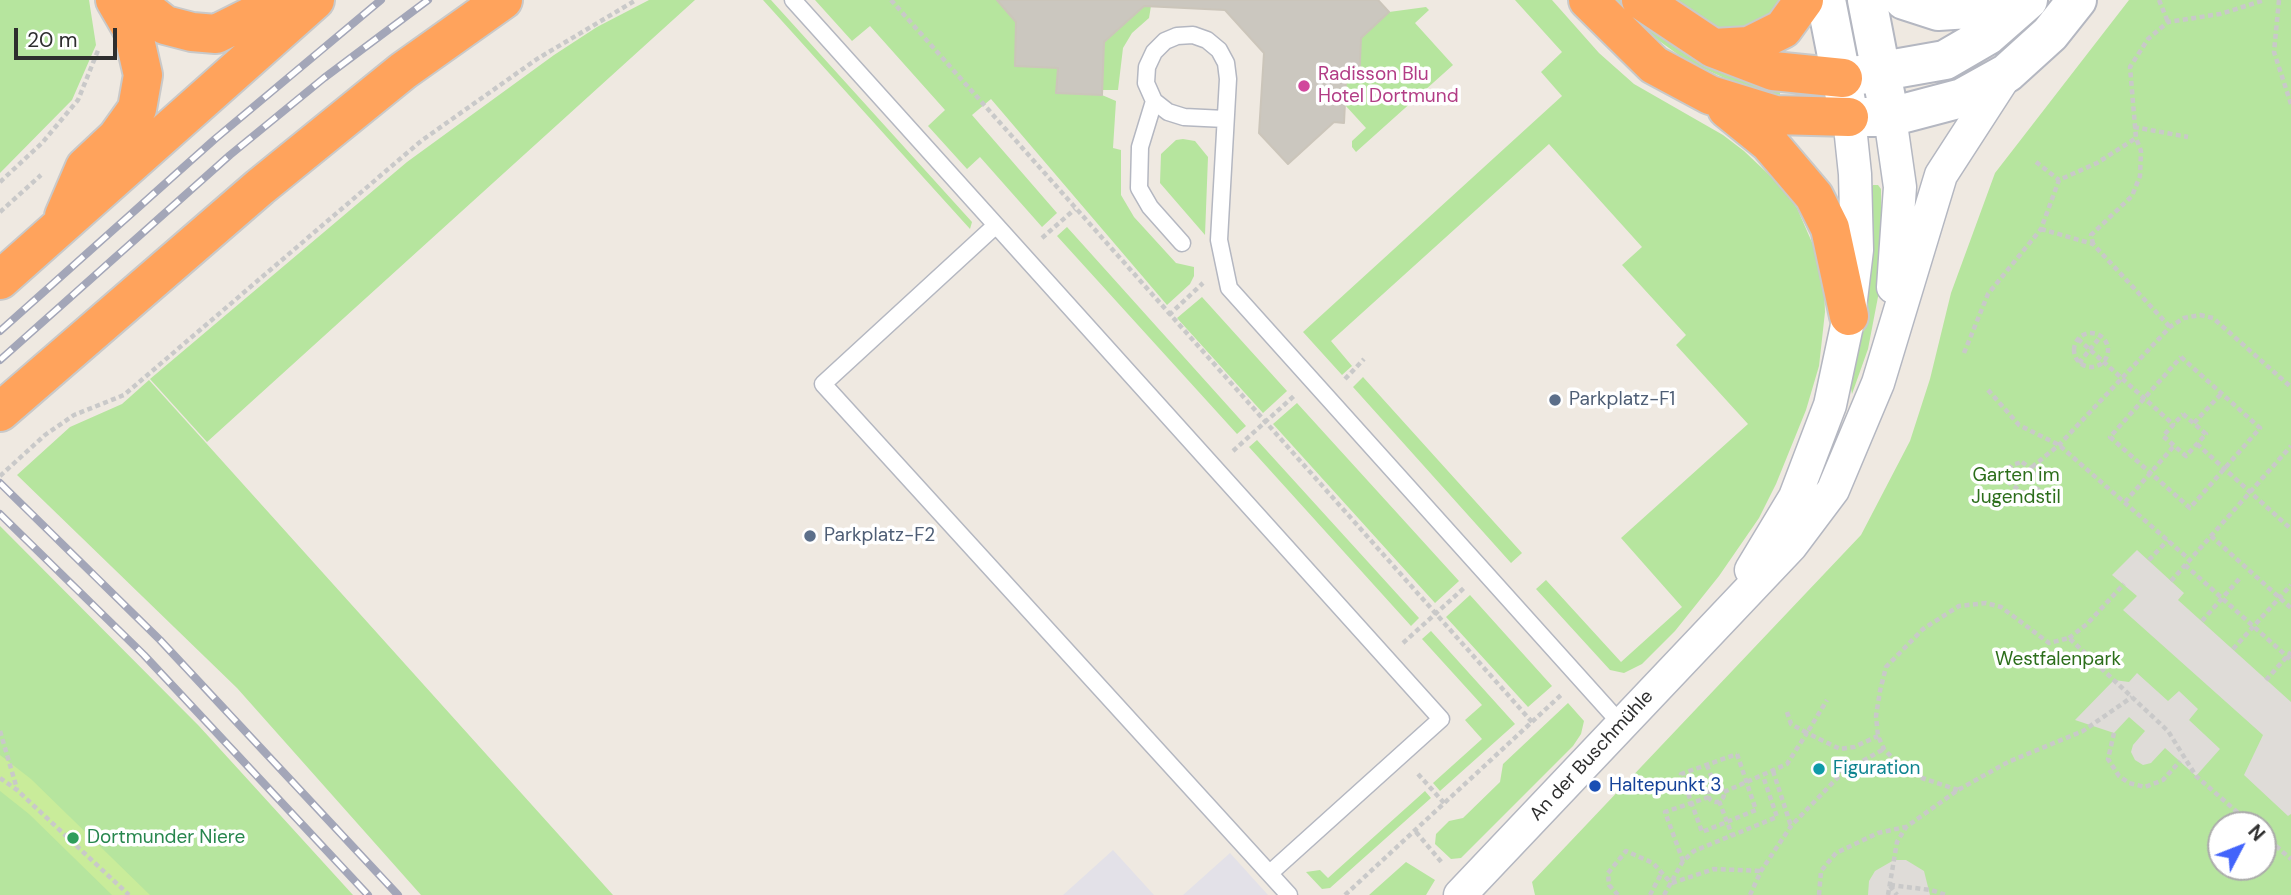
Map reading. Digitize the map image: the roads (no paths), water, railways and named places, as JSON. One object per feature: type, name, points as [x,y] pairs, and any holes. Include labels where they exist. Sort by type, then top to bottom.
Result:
[{"type":"highway","points":[[124,0],[146,10],[165,25],[192,32],[216,34],[284,0]]},
{"type":"highway","points":[[59,227],[85,167],[117,137],[137,109],[143,75],[124,0]]},
{"type":"highway","points":[[0,280],[316,0]]},
{"type":"highway","points":[[5,408],[260,187],[403,71],[503,0]]},
{"type":"highway","points":[[1588,0],[1654,65],[1710,95],[1769,143],[1814,196],[1830,228],[1849,316]]},
{"type":"highway","points":[[1641,0],[1713,48],[1773,71],[1843,78]]},
{"type":"highway","points":[[1713,48],[1749,46],[1783,29],[1804,0]]},
{"type":"highway","points":[[1710,95],[1775,115],[1849,117]]},
{"type":"main road","points":[[1826,0],[1849,117],[1890,117],[1962,98],[2007,73],[2050,34],[2077,0]]},
{"type":"main road","points":[[1867,0],[1890,117]]},
{"type":"main road","points":[[1905,0],[1938,11],[1969,9],[1983,0]]},
{"type":"main road","points":[[1843,78],[1945,60],[1988,35],[2028,0]]},
{"type":"street","name":"An der Buschmühle","points":[[1462,893],[1791,546],[1833,490],[1878,383],[1890,333],[1941,175],[2007,73]]},
{"type":"street","name":"An der Buschmühle","points":[[1723,616],[1795,497],[1830,405],[1849,316],[1857,250],[1855,174],[1849,117]]},
{"type":"street","name":"An der Buschmühle","points":[[1890,117],[1900,187],[1890,333]]},
{"type":"lane","points":[[793,0],[1441,719],[1270,873]]},
{"type":"lane","points":[[1225,119],[1184,117],[1168,112],[1154,101],[1146,83],[1147,67],[1154,52],[1165,41],[1177,36],[1193,35],[1207,40],[1219,50],[1226,63],[1225,119],[1219,240],[1222,266],[1229,288],[1622,726]]},
{"type":"lane","points":[[1154,101],[1140,147],[1139,188],[1150,207],[1182,243]]},
{"type":"lane","points":[[995,226],[822,384],[1289,895]]},
{"type":"railway","points":[[0,331],[215,139],[381,0]]},
{"type":"railway","points":[[0,360],[230,155],[324,78],[428,0]]},
{"type":"railway","points":[[0,483],[160,640],[398,895]]},
{"type":"railway","points":[[0,514],[144,655],[368,895]]},
{"type":"place","name":"Radisson Blu Hotel Dortmund","points":[[1304,86]]},
{"type":"place","name":"Parkplatz-F1","points":[[1555,400]]},
{"type":"place","name":"Parkplatz-F2","points":[[810,536]]},
{"type":"place","name":"Figuration","points":[[1819,769]]},
{"type":"place","name":"Haltepunkt 3","points":[[1595,786]]},
{"type":"place","name":"Dortmunder Niere","points":[[73,838]]},
{"type":"park label","name":"Garten im Jugendstil","points":[[2016,487]]},
{"type":"park label","name":"Westfalenpark","points":[[2058,660]]}]
